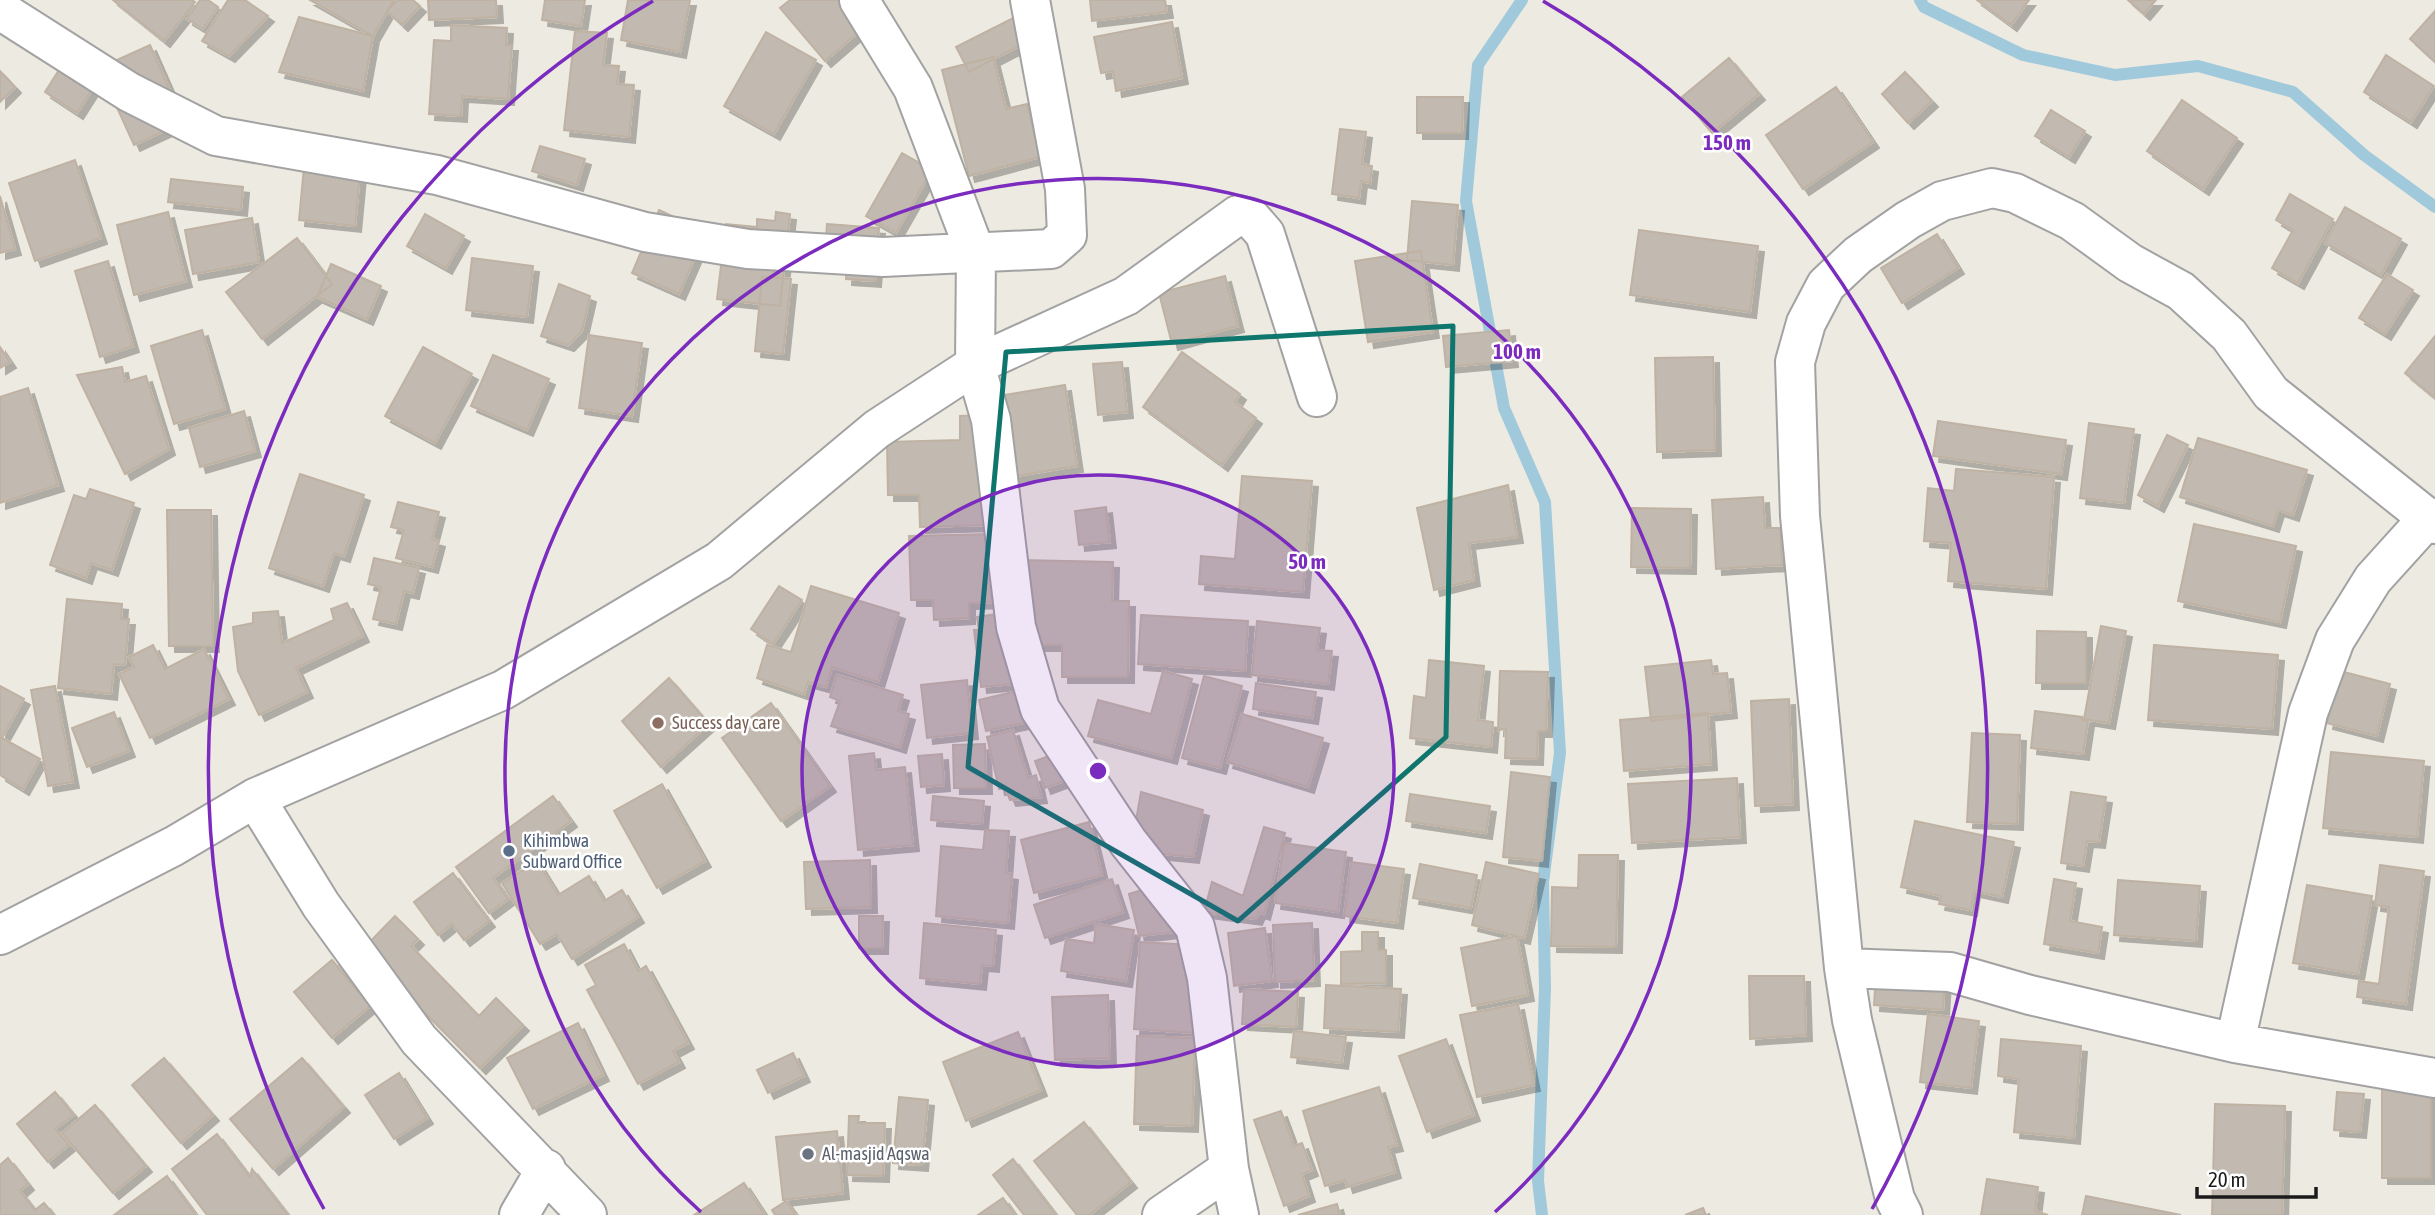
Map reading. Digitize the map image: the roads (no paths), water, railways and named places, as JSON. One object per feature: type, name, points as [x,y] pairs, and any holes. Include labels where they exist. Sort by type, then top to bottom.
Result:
[{"type":"street","points":[[859,0],[913,88],[934,136],[976,254],[975,365],[991,420],[1016,627],[1040,709],[1128,842],[1195,927],[1207,978],[1229,1168],[1239,1215]]},
{"type":"street","points":[[0,10],[129,92],[216,135],[437,175],[645,232],[748,249],[883,257],[1051,249],[1067,235],[1065,189],[1030,0]]},
{"type":"street","points":[[1903,1215],[1895,1199],[1852,1020],[1844,968],[1801,530],[1795,362],[1806,323],[1826,285],[1858,255],[1908,220],[1942,201],[1992,188],[2015,193],[2072,221],[2130,263],[2181,291],[2229,335],[2271,393],[2432,521],[2373,579],[2335,640],[2308,713],[2235,1043]]},
{"type":"street","points":[[0,935],[174,846],[256,798],[503,690],[707,568],[877,429],[975,365],[1126,296],[1238,215],[1251,218],[1265,234],[1317,397]]},
{"type":"street","points":[[256,798],[321,905],[419,1040],[587,1215]]},
{"type":"street","points":[[1844,968],[1950,972],[2030,995],[2235,1043],[2435,1078]]},
{"type":"street","points":[[1162,1215],[1229,1168]]},
{"type":"street","points":[[519,1215],[545,1169]]},
{"type":"waterway","points":[[1522,0],[1478,65],[1466,201],[1504,408],[1545,502],[1560,753],[1543,882],[1545,988],[1538,1181],[1542,1215]]},
{"type":"waterway","points":[[1920,0],[1924,7],[2023,55],[2115,75],[2198,66],[2293,92],[2364,155],[2435,207]]},
{"type":"place","name":"Success day care","points":[[658,723]]},
{"type":"place","name":"Kihimbwa Subward Office","points":[[509,851]]},
{"type":"place","name":"Al-masjid Aqswa","points":[[808,1154]]}]
